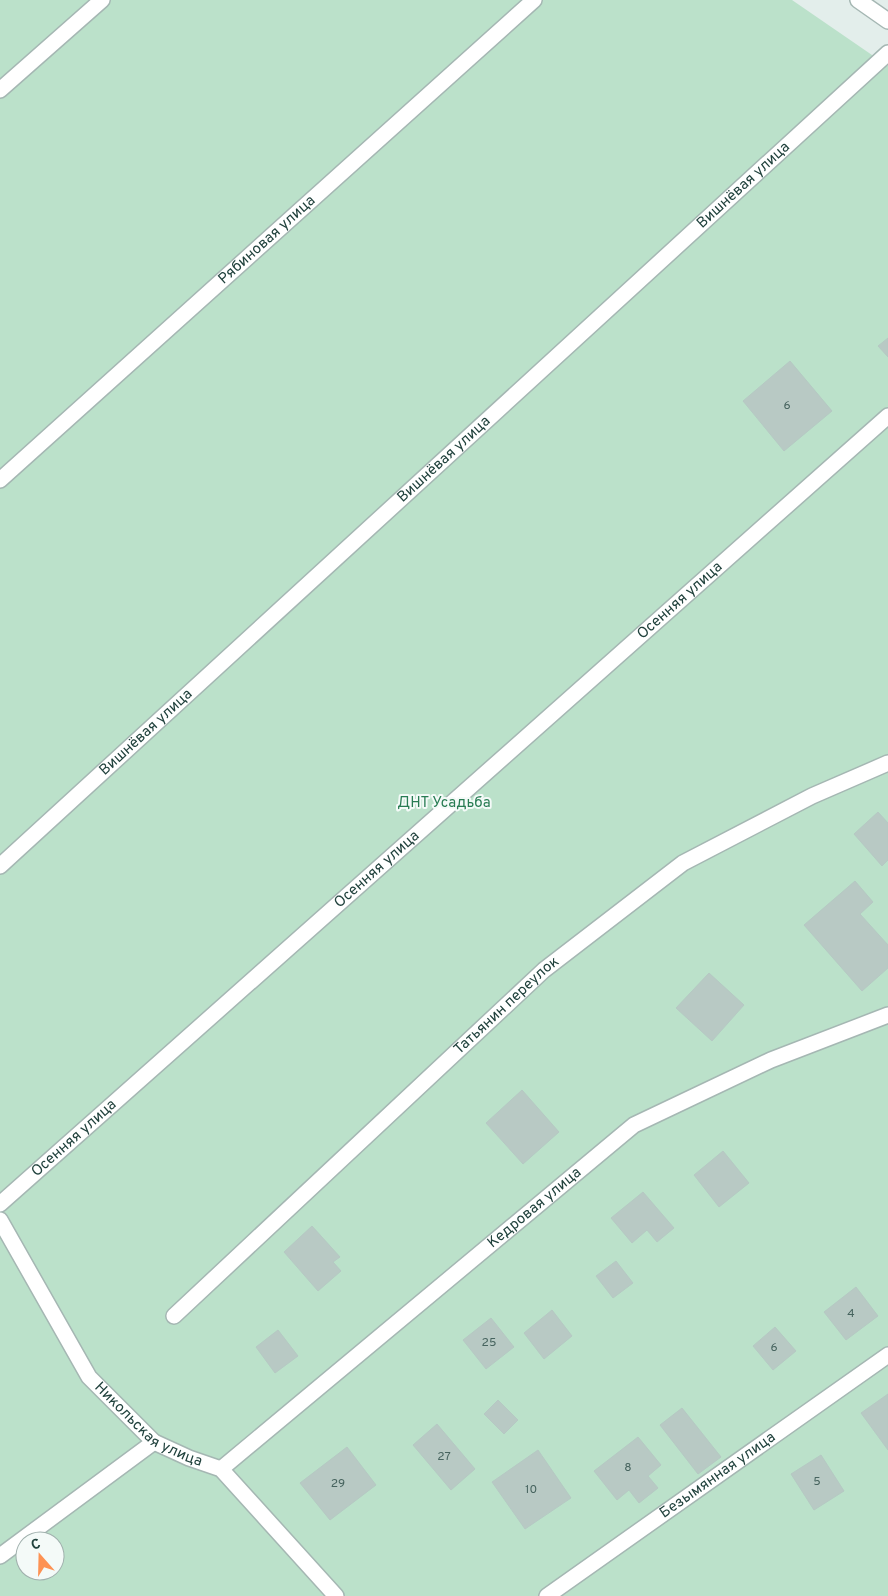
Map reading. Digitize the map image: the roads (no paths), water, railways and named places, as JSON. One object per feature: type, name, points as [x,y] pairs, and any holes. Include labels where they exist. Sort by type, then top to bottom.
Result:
[{"type":"street","points":[[0,90],[102,0]]},
{"type":"street","name":"Рябиновая улица","points":[[0,480],[534,0]]},
{"type":"street","points":[[858,0],[888,20]]},
{"type":"street","name":"Вишнёвая улица","points":[[0,866],[888,53]]},
{"type":"street","name":"Осенняя улица","points":[[0,1204],[888,416]]},
{"type":"street","name":"Татьянин переулок","points":[[174,1316],[544,970],[683,863],[812,796],[888,762]]},
{"type":"street","name":"Кедровая улица","points":[[221,1469],[634,1125],[771,1060],[888,1015]]},
{"type":"street","name":"Никольская улица","points":[[0,1220],[89,1377],[154,1442],[189,1458],[221,1469],[336,1596]]},
{"type":"street","name":"Безымянная улица","points":[[547,1596],[888,1355]]},
{"type":"street","points":[[0,1556],[154,1442]]},
{"type":"park label","name":"ДНТ Усадьба","points":[[444,803]]}]
